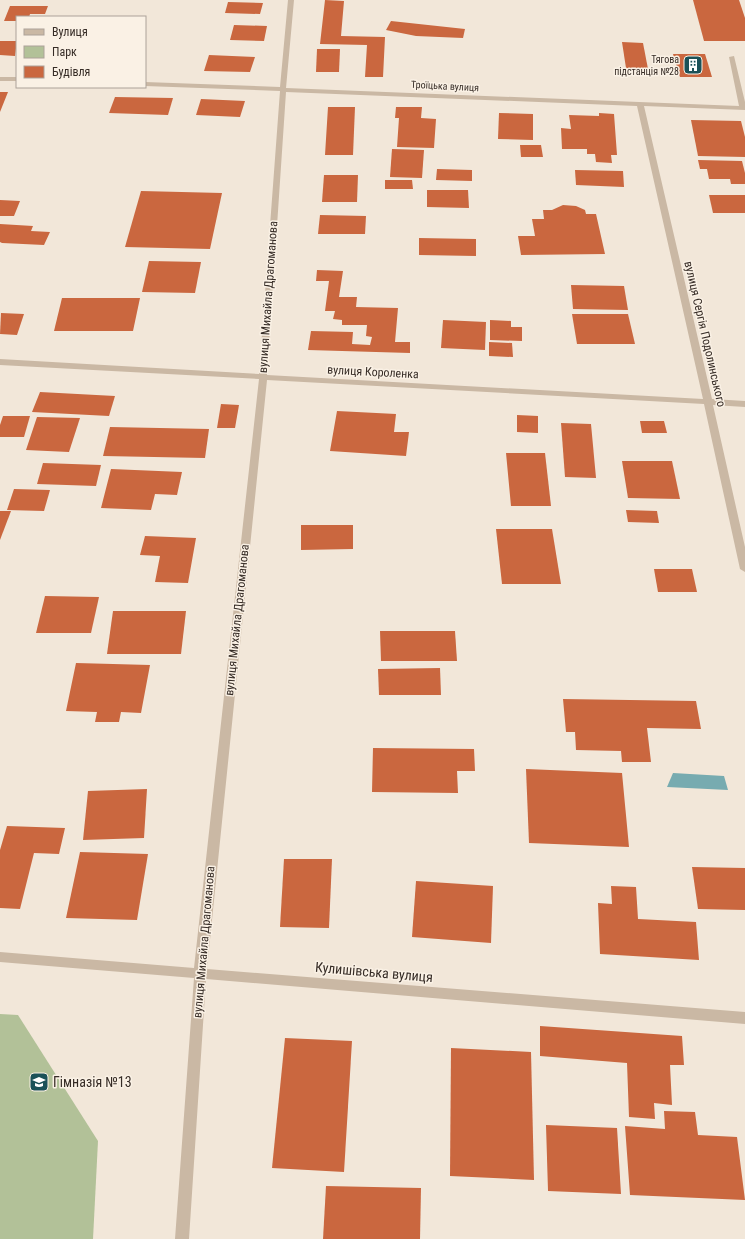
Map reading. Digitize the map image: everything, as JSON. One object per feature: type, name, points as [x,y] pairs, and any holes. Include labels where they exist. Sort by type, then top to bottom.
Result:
[{"type":"street","name":"вулиця Михайла Драгоманова","points":[[182,1239],[200,973],[263,378],[283,89],[291,0]]},
{"type":"street","points":[[732,57],[744,108]]},
{"type":"street","points":[[0,79],[16,79]]},
{"type":"street","name":"Троїцька вулиця","points":[[146,84],[744,108]]},
{"type":"street","name":"вулиця Сергія Подолинського","points":[[640,104],[745,569]]},
{"type":"street","name":"вулиця Короленка","points":[[0,362],[745,404]]},
{"type":"street","name":"Кулишівська вулиця","points":[[0,957],[745,1018]]},
{"type":"green space","name":"Гімназія №13","points":[[0,1014],[18,1015],[98,1141],[93,1239],[0,1239]]},
{"type":"water","points":[[673,773],[724,776],[728,790],[667,787]]},
{"type":"building","points":[[325,0],[344,1],[341,36],[385,37],[383,77],[365,77],[367,45],[320,44]]},
{"type":"building","points":[[693,0],[739,0],[745,18],[745,41],[704,41]]},
{"type":"building","points":[[228,2],[263,3],[260,14],[225,13]]},
{"type":"building","points":[[10,6],[48,6],[45,14],[16,16],[16,21],[4,21]]},
{"type":"building","points":[[391,21],[465,29],[463,38],[416,36],[386,30]]},
{"type":"building","points":[[234,25],[267,26],[264,41],[230,40]]},
{"type":"building","points":[[0,41],[16,41],[15,56],[0,55]]},
{"type":"building","points":[[622,42],[643,43],[648,69],[626,68]]},
{"type":"building","points":[[317,49],[340,49],[339,72],[316,72]]},
{"type":"building","name":"Тягова пiдстанцiя №28","points":[[673,54],[705,54],[712,77],[680,77]]},
{"type":"building","points":[[209,55],[255,57],[250,72],[204,71]]},
{"type":"building","points":[[0,92],[8,92],[0,112]]},
{"type":"building","points":[[115,97],[173,98],[168,115],[109,113]]},
{"type":"building","points":[[201,99],[245,101],[240,117],[196,115]]},
{"type":"building","points":[[328,107],[355,107],[353,155],[325,155]]},
{"type":"building","points":[[396,107],[422,107],[421,118],[436,119],[434,148],[397,147],[399,118],[395,118]]},
{"type":"building","points":[[499,113],[533,114],[533,140],[498,139]]},
{"type":"building","points":[[599,113],[614,114],[617,155],[611,155],[612,163],[596,162],[595,154],[587,154],[587,149],[562,149],[561,128],[571,129],[569,115],[599,116]]},
{"type":"building","points":[[691,120],[741,121],[745,137],[745,157],[698,156]]},
{"type":"building","points":[[520,145],[541,145],[543,157],[521,157]]},
{"type":"building","points":[[392,149],[424,150],[422,178],[390,177]]},
{"type":"building","points":[[698,160],[742,161],[745,173],[745,184],[731,184],[730,179],[709,179],[707,169],[700,169]]},
{"type":"building","points":[[437,169],[472,170],[472,181],[436,180]]},
{"type":"building","points":[[575,170],[623,171],[624,187],[576,185]]},
{"type":"building","points":[[324,175],[358,175],[357,202],[322,202]]},
{"type":"building","points":[[385,180],[412,180],[413,189],[385,189]]},
{"type":"building","points":[[427,190],[468,190],[469,208],[427,207]]},
{"type":"building","points":[[141,191],[222,193],[210,249],[125,247]]},
{"type":"building","points":[[709,195],[745,195],[745,213],[713,213]]},
{"type":"building","points":[[0,200],[20,201],[14,216],[0,216]]},
{"type":"building","points":[[563,205],[576,206],[585,210],[586,214],[596,214],[605,254],[521,255],[518,236],[535,236],[532,219],[544,219],[543,210],[552,210]]},
{"type":"building","points":[[320,215],[366,216],[365,234],[318,234]]},
{"type":"building","points":[[0,224],[33,226],[31,231],[50,232],[44,245],[2,243],[0,242]]},
{"type":"building","points":[[419,238],[476,239],[476,256],[419,255]]},
{"type":"building","points":[[149,261],[201,262],[195,293],[142,292]]},
{"type":"building","points":[[317,270],[343,271],[339,297],[357,297],[356,307],[398,308],[395,342],[410,342],[410,353],[308,350],[311,331],[353,332],[352,344],[370,345],[372,337],[366,336],[367,325],[342,325],[342,320],[333,319],[335,311],[325,311],[329,281],[316,281]]},
{"type":"building","points":[[571,285],[624,286],[628,310],[573,309]]},
{"type":"building","points":[[62,298],[140,298],[133,331],[54,331]]},
{"type":"building","points":[[1,313],[24,314],[17,335],[0,334]]},
{"type":"building","points":[[572,314],[628,314],[635,344],[577,344]]},
{"type":"building","points":[[443,320],[486,322],[485,350],[441,348]]},
{"type":"building","points":[[490,320],[511,321],[511,327],[522,327],[522,341],[490,340]]},
{"type":"building","points":[[489,342],[512,343],[513,357],[489,356]]},
{"type":"building","points":[[40,392],[115,396],[109,416],[32,412]]},
{"type":"building","points":[[221,404],[239,405],[235,428],[217,428]]},
{"type":"building","points":[[337,411],[396,414],[394,432],[409,432],[406,456],[330,451]]},
{"type":"building","points":[[517,415],[538,416],[538,433],[517,432]]},
{"type":"building","points":[[3,416],[30,416],[24,437],[0,437],[0,425]]},
{"type":"building","points":[[37,417],[80,418],[69,452],[26,450]]},
{"type":"building","points":[[640,421],[664,421],[667,433],[642,433]]},
{"type":"building","points":[[561,423],[591,424],[596,478],[565,477]]},
{"type":"building","points":[[110,427],[209,429],[205,458],[103,456]]},
{"type":"building","points":[[506,453],[545,453],[551,506],[511,506]]},
{"type":"building","points":[[622,461],[672,461],[680,499],[628,498]]},
{"type":"building","points":[[43,463],[101,465],[96,486],[37,484]]},
{"type":"building","points":[[111,469],[182,472],[177,495],[155,494],[151,510],[101,508]]},
{"type":"building","points":[[14,489],[50,490],[44,511],[7,510]]},
{"type":"building","points":[[626,510],[657,511],[659,523],[628,522]]},
{"type":"building","points":[[0,511],[11,511],[0,540]]},
{"type":"building","points":[[301,525],[353,525],[353,549],[301,550]]},
{"type":"building","points":[[496,529],[552,529],[561,584],[502,584]]},
{"type":"building","points":[[145,536],[196,538],[188,583],[155,582],[160,556],[140,555]]},
{"type":"building","points":[[654,569],[692,569],[697,592],[658,592]]},
{"type":"building","points":[[45,596],[99,597],[91,633],[36,633]]},
{"type":"building","points":[[113,611],[186,611],[181,654],[107,654]]},
{"type":"building","points":[[380,631],[455,631],[457,661],[381,661]]},
{"type":"building","points":[[76,663],[150,665],[141,713],[121,712],[119,722],[95,722],[97,712],[66,711]]},
{"type":"building","points":[[440,668],[441,695],[379,695],[378,669]]},
{"type":"building","points":[[563,699],[696,701],[701,729],[647,728],[651,762],[622,762],[621,751],[576,750],[575,732],[566,732]]},
{"type":"building","points":[[373,748],[474,749],[475,771],[457,771],[458,793],[372,792]]},
{"type":"building","points":[[526,769],[622,773],[629,847],[529,843]]},
{"type":"building","points":[[147,789],[144,838],[83,840],[88,791]]},
{"type":"building","points":[[7,826],[65,828],[59,854],[34,853],[20,909],[0,908],[0,850]]},
{"type":"building","points":[[80,852],[148,854],[137,920],[66,918]]},
{"type":"building","points":[[284,859],[332,859],[329,928],[280,927]]},
{"type":"building","points":[[692,867],[745,868],[745,910],[698,909]]},
{"type":"building","points":[[416,881],[493,886],[491,943],[412,937]]},
{"type":"building","points":[[611,886],[636,887],[638,919],[696,922],[699,960],[600,954],[598,903],[612,904]]},
{"type":"building","points":[[540,1026],[682,1036],[684,1065],[670,1065],[672,1105],[654,1103],[655,1119],[629,1117],[627,1063],[540,1056]]},
{"type":"building","points":[[285,1038],[352,1041],[344,1172],[272,1168]]},
{"type":"building","points":[[451,1048],[531,1052],[534,1180],[450,1176]]},
{"type":"building","points":[[664,1111],[695,1112],[698,1135],[737,1137],[745,1200],[630,1195],[625,1126],[665,1129]]},
{"type":"building","points":[[546,1125],[617,1128],[621,1194],[548,1191]]},
{"type":"building","points":[[326,1186],[421,1188],[420,1239],[323,1239]]},
{"type":"place","name":"Тягова пiдстанцiя №28","points":[[693,65]]},
{"type":"place","name":"Гімназія №13","points":[[39,1082]]}]
